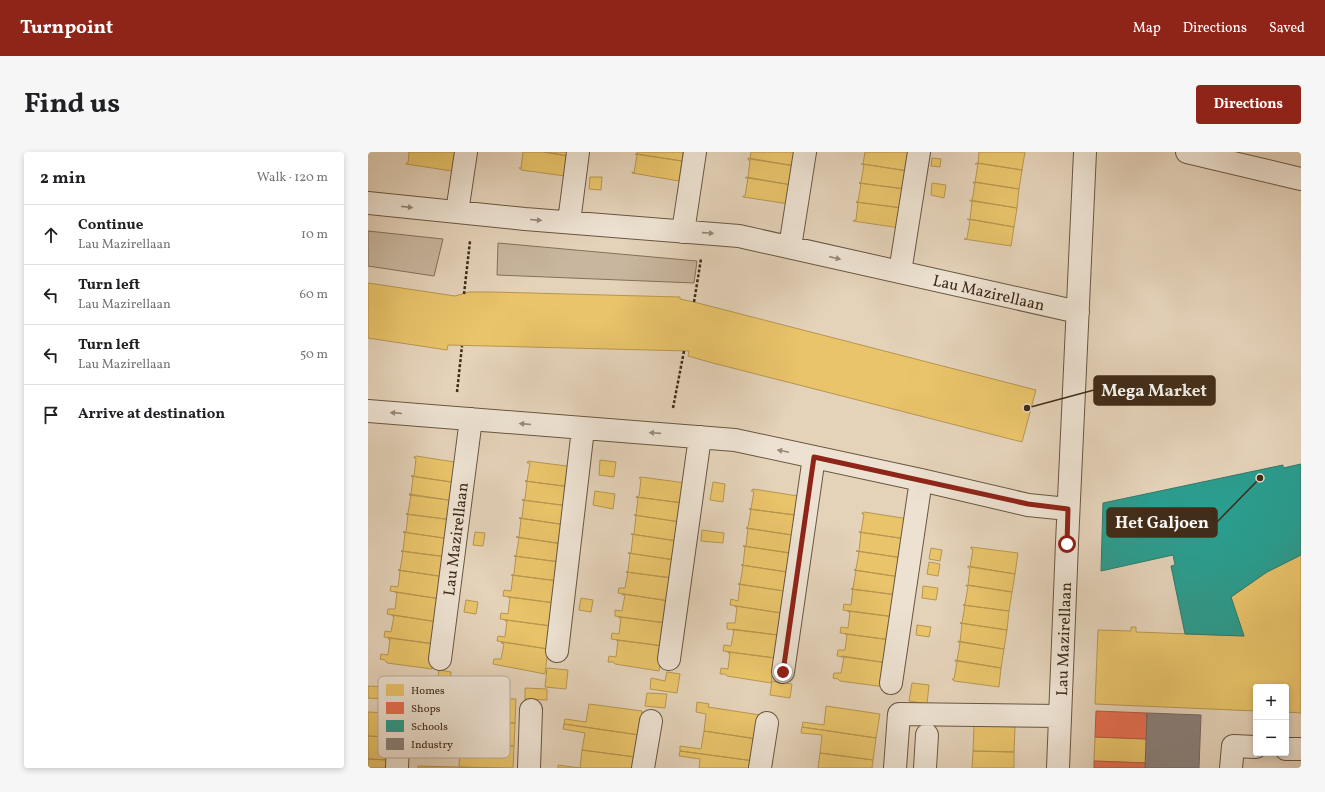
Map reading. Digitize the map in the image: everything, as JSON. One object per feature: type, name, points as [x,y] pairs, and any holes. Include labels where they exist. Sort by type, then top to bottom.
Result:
[{"type":"street","points":[[457,212],[466,152]]},
{"type":"street","points":[[569,222],[578,152]]},
{"type":"street","points":[[683,232],[695,152]]},
{"type":"street","points":[[790,247],[805,152]]},
{"type":"street","points":[[900,272],[919,152]]},
{"type":"street","name":"Lau Mazirellaan","points":[[1058,768],[1068,509],[1085,152]]},
{"type":"street","points":[[1187,152],[1301,179]]},
{"type":"street","name":"Lau Mazirellaan","points":[[368,203],[739,236],[1078,312]]},
{"type":"street","points":[[368,414],[471,419],[735,440],[1028,504],[1068,509]]},
{"type":"street","name":"Lau Mazirellaan","points":[[440,659],[471,419]]},
{"type":"street","points":[[556,651],[583,429]]},
{"type":"street","points":[[669,659],[700,437]]},
{"type":"street","points":[[783,672],[814,457]]},
{"type":"street","points":[[891,683],[921,480]]},
{"type":"street","points":[[529,768],[531,710]]},
{"type":"street","points":[[895,768],[899,714],[1060,716]]},
{"type":"street","points":[[643,768],[651,721]]},
{"type":"street","points":[[760,768],[767,723]]},
{"type":"street","points":[[926,768],[927,735]]},
{"type":"street","points":[[1231,768],[1233,746],[1253,747]]},
{"type":"street","points":[[1289,749],[1301,749]]},
{"type":"street","points":[[397,758],[397,768]]},
{"type":"path","points":[[464,294],[468,264]]},
{"type":"path","points":[[694,302],[698,277]]},
{"type":"path","points":[[458,375],[462,346]]},
{"type":"path","points":[[669,434],[684,351]]},
{"type":"shaded area","points":[[368,231],[443,239],[434,276],[368,266]]},
{"type":"shaded area","points":[[498,243],[697,261],[694,283],[497,275]]},
{"type":"building: Homes","points":[[409,152],[455,152],[452,171],[406,164],[408,163]]},
{"type":"building: Homes","points":[[523,152],[544,152],[568,156],[565,176],[521,170]]},
{"type":"building: Homes","points":[[544,152],[569,152],[568,156]]},
{"type":"building: Homes","points":[[637,152],[683,152],[682,161],[637,154]]},
{"type":"building: Homes","points":[[751,152],[797,152],[795,166],[750,159]]},
{"type":"building: Homes","points":[[865,152],[911,152],[908,171],[863,164]]},
{"type":"building: Homes","points":[[979,152],[1025,152],[1022,170],[978,163]]},
{"type":"building: Homes","points":[[635,154],[682,161],[679,181],[632,173],[634,173],[637,155]]},
{"type":"building: Homes","points":[[748,158],[795,166],[792,185],[748,178],[750,160],[748,160]]},
{"type":"building: Homes","points":[[932,158],[941,159],[940,167],[931,166]]},
{"type":"building: Homes","points":[[976,163],[1022,170],[1019,189],[975,182],[978,164],[975,164]]},
{"type":"building: Homes","points":[[864,164],[908,171],[905,189],[859,183],[861,182]]},
{"type":"building: Homes","points":[[590,177],[602,177],[601,190],[589,189]]},
{"type":"building: Homes","points":[[746,177],[792,185],[789,204],[743,197],[745,196],[748,178],[745,178]]},
{"type":"building: Homes","points":[[973,182],[1019,189],[1017,208],[972,201],[975,183]]},
{"type":"building: Homes","points":[[859,183],[905,189],[902,208],[856,202],[858,201],[861,184]]},
{"type":"building: Homes","points":[[932,183],[946,185],[944,198],[931,195]]},
{"type":"building: Homes","points":[[970,200],[1017,208],[1014,227],[970,219],[972,202]]},
{"type":"building: Homes","points":[[858,202],[902,208],[900,228],[853,221],[856,220]]},
{"type":"building: Homes","points":[[967,219],[1014,227],[1011,246],[964,239],[967,238],[970,221]]},
{"type":"building: Homes","points":[[368,283],[455,296],[469,292],[492,292],[680,297],[680,299],[1036,390],[1022,442],[709,362],[688,356],[689,351],[448,345],[447,350],[368,338]]},
{"type":"building: Homes","points":[[416,456],[461,463],[458,483],[411,476],[414,476],[416,458],[414,457]]},
{"type":"building: Homes","points":[[600,460],[616,462],[614,477],[599,475]]},
{"type":"building: Homes","points":[[528,461],[574,467],[571,487],[525,481],[527,481],[530,463],[527,463]]},
{"type":"building: Homes","points":[[411,476],[458,483],[455,501],[409,494],[411,494],[413,477]]},
{"type":"building: Homes","points":[[641,477],[686,483],[683,503],[636,497],[639,496],[641,479],[639,478]]},
{"type":"building: Homes","points":[[525,481],[571,487],[569,506],[522,500],[525,499],[527,482]]},
{"type":"building: Homes","points":[[713,482],[725,484],[723,502],[710,500]]},
{"type":"building: Homes","points":[[753,489],[798,496],[795,515],[749,509],[751,509],[754,491],[751,491]]},
{"type":"building: Homes","points":[[595,491],[615,494],[613,509],[593,505]]},
{"type":"building: Homes","points":[[411,495],[455,501],[453,520],[406,514],[408,513]]},
{"type":"building: Homes","points":[[636,497],[683,503],[680,522],[634,515],[636,515],[638,498]]},
{"type":"building: Homes","points":[[524,500],[569,506],[566,525],[519,518],[522,518]]},
{"type":"building: Homes","points":[[749,509],[795,515],[792,535],[746,528],[748,527],[751,510]]},
{"type":"building: Homes","points":[[864,512],[909,519],[906,539],[859,532],[861,532],[864,514],[862,513]]},
{"type":"building: Homes","points":[[408,514],[453,520],[450,539],[403,532],[406,532]]},
{"type":"building: Homes","points":[[634,515],[680,522],[677,541],[631,534],[634,534],[636,516]]},
{"type":"building: Homes","points":[[519,518],[566,525],[563,544],[516,537],[519,537],[521,519]]},
{"type":"building: Homes","points":[[748,528],[792,535],[790,553],[743,546],[746,546]]},
{"type":"building: Homes","points":[[702,530],[724,533],[723,543],[701,541]]},
{"type":"building: Homes","points":[[403,532],[450,539],[447,557],[401,551],[403,551],[405,533]]},
{"type":"building: Homes","points":[[475,532],[485,533],[483,546],[473,545]]},
{"type":"building: Homes","points":[[859,532],[906,539],[903,558],[857,551],[859,551],[861,533]]},
{"type":"building: Homes","points":[[631,534],[677,541],[675,560],[628,553],[631,553],[633,535]]},
{"type":"building: Homes","points":[[516,537],[563,544],[560,562],[514,556],[516,556],[519,538]]},
{"type":"building: Homes","points":[[743,546],[790,553],[787,572],[741,565],[743,565],[745,547]]},
{"type":"building: Homes","points":[[971,547],[1018,553],[1015,574],[970,567],[973,549],[971,549]]},
{"type":"building: Homes","points":[[931,548],[942,550],[940,561],[929,559]]},
{"type":"building: Homes","points":[[401,551],[447,557],[445,577],[398,570],[400,570],[403,552]]},
{"type":"building: Homes","points":[[856,551],[903,558],[900,577],[854,570],[856,569],[859,552]]},
{"type":"building: Homes","points":[[628,553],[675,560],[672,578],[626,572],[628,571],[630,554]]},
{"type":"building: Homes","points":[[1301,555],[1301,713],[1289,712],[1289,684],[1253,684],[1253,711],[1095,704],[1098,630],[1131,631],[1131,627],[1136,627],[1136,632],[1244,636],[1231,597],[1267,572]]},
{"type":"building: Homes","points":[[516,556],[560,562],[558,581],[512,575],[514,574]]},
{"type":"building: Homes","points":[[929,562],[940,564],[938,576],[927,574]]},
{"type":"building: Homes","points":[[741,565],[787,572],[784,591],[738,584],[740,584],[743,566]]},
{"type":"building: Homes","points":[[968,566],[1015,574],[1012,592],[968,585],[970,568],[968,568]]},
{"type":"building: Homes","points":[[398,570],[445,577],[441,599],[390,591],[391,586],[398,587],[400,571]]},
{"type":"building: Homes","points":[[854,570],[900,577],[898,595],[851,589],[853,588],[856,571]]},
{"type":"building: Homes","points":[[628,572],[672,578],[669,601],[618,593],[619,588],[625,588]]},
{"type":"building: Homes","points":[[513,575],[558,581],[555,603],[503,596],[504,590],[511,591]]},
{"type":"building: Homes","points":[[740,584],[784,591],[781,613],[730,605],[731,599],[738,601]]},
{"type":"building: Homes","points":[[966,585],[1012,592],[1009,611],[963,605],[965,604],[968,587]]},
{"type":"building: Homes","points":[[923,586],[938,588],[936,600],[922,598]]},
{"type":"building: Homes","points":[[853,589],[898,595],[895,617],[843,610],[844,604],[851,605]]},
{"type":"building: Homes","points":[[395,592],[441,599],[438,622],[387,614],[388,609],[395,609],[397,593]]},
{"type":"building: Homes","points":[[623,594],[669,601],[666,623],[615,616],[615,610],[622,611],[625,595],[622,595]]},
{"type":"building: Homes","points":[[508,597],[555,603],[551,626],[500,619],[501,613],[508,614],[510,598]]},
{"type":"building: Homes","points":[[581,598],[593,600],[591,612],[579,610]]},
{"type":"building: Homes","points":[[466,600],[478,602],[476,614],[464,612]]},
{"type":"building: Homes","points":[[965,605],[1009,611],[1007,630],[960,623],[962,623]]},
{"type":"building: Homes","points":[[735,606],[781,613],[778,635],[727,629],[727,623],[735,623],[737,607]]},
{"type":"building: Homes","points":[[848,611],[895,617],[891,640],[840,633],[841,627],[848,628],[850,612]]},
{"type":"building: Homes","points":[[392,615],[438,622],[435,644],[384,637],[385,631],[391,632],[394,616]]},
{"type":"building: Homes","points":[[619,617],[666,623],[663,646],[611,639],[612,633],[619,634],[621,618]]},
{"type":"building: Homes","points":[[505,620],[551,626],[548,649],[497,641],[498,636],[505,637],[507,621]]},
{"type":"building: Homes","points":[[960,623],[1007,630],[1004,649],[960,642],[962,624]]},
{"type":"building: Homes","points":[[917,625],[931,627],[929,637],[916,635]]},
{"type":"building: Homes","points":[[732,629],[778,635],[775,658],[723,651],[724,645],[731,646],[734,630]]},
{"type":"building: Homes","points":[[845,634],[891,640],[888,663],[837,656],[838,650],[845,650],[847,635]]},
{"type":"building: Homes","points":[[389,638],[435,644],[432,669],[387,663],[385,660],[380,659],[381,654],[388,655]]},
{"type":"building: Homes","points":[[616,640],[663,646],[659,671],[608,662],[609,656],[616,657],[618,641]]},
{"type":"building: Homes","points":[[958,641],[1004,649],[1001,668],[957,661],[960,643]]},
{"type":"building: Homes","points":[[501,643],[548,649],[545,674],[493,664],[494,659],[501,659],[504,644]]},
{"type":"building: Homes","points":[[728,652],[775,658],[771,683],[720,674],[721,668],[728,669],[730,653]]},
{"type":"building: Homes","points":[[842,656],[888,663],[885,687],[840,681],[833,678],[834,673],[841,673],[844,657],[841,657]]},
{"type":"building: Homes","points":[[955,660],[1001,668],[999,687],[954,681],[952,679],[954,679],[957,662]]},
{"type":"building: Homes","points":[[547,668],[568,670],[566,689],[545,687]]},
{"type":"building: Homes","points":[[439,670],[451,672],[451,676],[438,676]]},
{"type":"building: Homes","points":[[667,672],[680,674],[677,693],[650,689],[651,678],[665,681]]},
{"type":"building: Homes","points":[[772,681],[792,684],[790,698],[770,695]]},
{"type":"building: Homes","points":[[912,683],[929,685],[927,704],[909,701]]},
{"type":"building: Homes","points":[[368,686],[378,687],[378,699],[368,698]]},
{"type":"building: Homes","points":[[525,688],[547,689],[547,700],[525,699]]},
{"type":"building: Homes","points":[[647,693],[667,694],[665,708],[645,706]]},
{"type":"building: Homes","points":[[510,699],[516,699],[515,723],[510,723]]},
{"type":"building: Homes","points":[[697,702],[709,704],[708,707],[760,715],[757,739],[704,731],[706,714],[696,712]]},
{"type":"building: Homes","points":[[589,704],[642,711],[639,735],[564,724],[565,719],[586,722]]},
{"type":"building: Homes","points":[[826,706],[880,714],[876,738],[802,727],[803,722],[824,725]]},
{"type":"building: Homes","points":[[368,712],[378,712],[378,736],[368,736]]},
{"type":"building: Homes","points":[[510,723],[515,723],[514,746],[510,746]]},
{"type":"building: Homes","points":[[564,724],[639,735],[635,757],[582,750],[585,733],[563,729]]},
{"type":"building: Homes","points":[[974,725],[1015,727],[1014,752],[973,751]]},
{"type":"building: Homes","points":[[802,727],[876,738],[873,760],[820,753],[822,735],[801,733]]},
{"type":"building: Homes","points":[[704,731],[757,739],[754,761],[680,751],[680,746],[701,749]]},
{"type":"building: Homes","points":[[368,736],[378,736],[378,758],[387,758],[387,760],[368,759]]},
{"type":"building: Homes","points":[[1095,737],[1147,739],[1146,763],[1094,761]]},
{"type":"building: Homes","points":[[510,746],[514,746],[513,768],[459,767],[460,758],[510,758]]},
{"type":"building: Homes","points":[[582,750],[635,757],[634,768],[580,768]]},
{"type":"building: Homes","points":[[680,751],[754,761],[753,768],[699,768],[700,759],[679,756]]},
{"type":"building: Homes","points":[[973,751],[1014,752],[1014,768],[972,768]]},
{"type":"building: Homes","points":[[820,753],[873,760],[872,768],[818,768]]},
{"type":"building: Homes","points":[[368,759],[387,760],[387,768],[368,768]]},
{"type":"building: Homes","points":[[558,765],[580,768],[558,768]]},
{"type":"building: Homes","points":[[418,766],[459,767],[479,768],[418,768]]},
{"type":"building: Shops","points":[[1096,711],[1147,713],[1147,739],[1095,737]]},
{"type":"building: Shops","points":[[1094,761],[1146,763],[1145,768],[1094,768]]},
{"type":"building: Schools","points":[[1301,464],[1301,555],[1267,572],[1231,597],[1244,636],[1185,634],[1171,566],[1175,565],[1173,555],[1101,571],[1103,503],[1283,465],[1283,468]]},
{"type":"building: Industry","points":[[1147,713],[1201,715],[1199,768],[1145,768]]},
{"type":"place","name":"Mega Market","points":[[1027,408]]},
{"type":"place","name":"Het Galjoen","points":[[1260,478]]},
{"type":"route","points":[[783,672],[814,457],[1028,504],[1068,509],[1067,544]]}]
